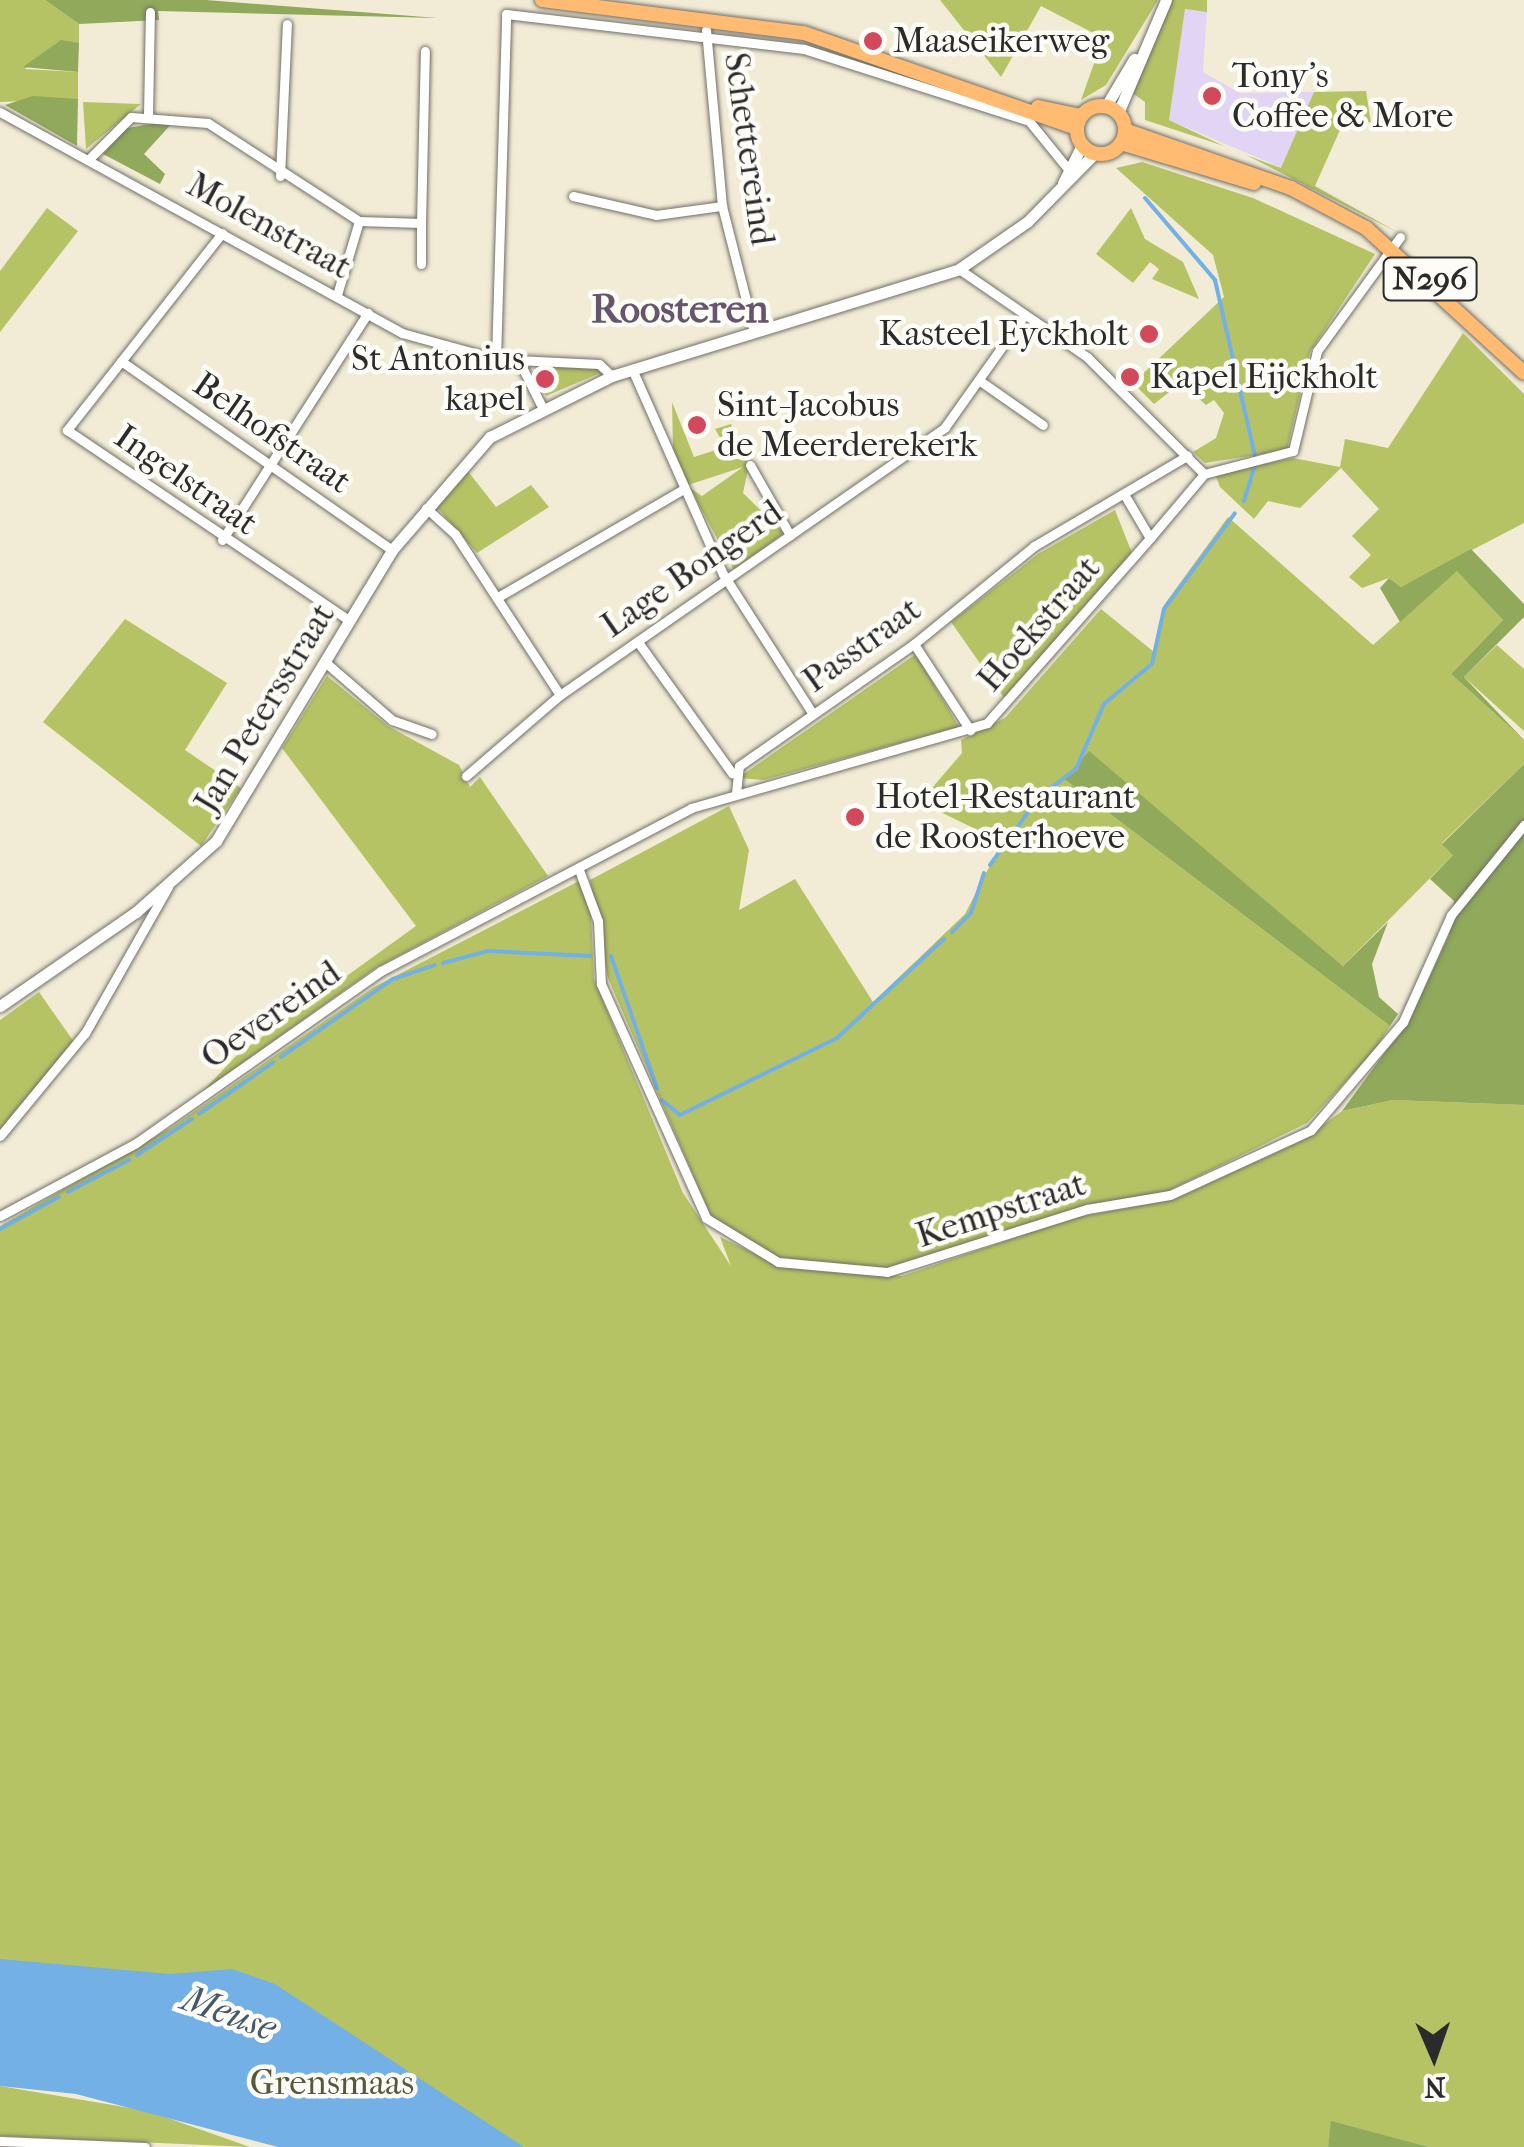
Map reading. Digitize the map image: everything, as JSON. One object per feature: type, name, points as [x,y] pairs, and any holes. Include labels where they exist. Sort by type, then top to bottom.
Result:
[{"type":"main road","points":[[542,0],[766,24],[1079,122],[1112,110],[1123,136],[1088,149],[1079,122]]},
{"type":"main road","name":"N296","points":[[1123,136],[1321,205],[1392,246],[1524,373]]},
{"type":"street","points":[[1112,110],[1166,0]]},
{"type":"street","points":[[148,116],[150,12]]},
{"type":"street","points":[[496,359],[506,14],[706,30],[804,49],[1029,122],[1072,174]]},
{"type":"street","points":[[280,176],[287,24]]},
{"type":"street","name":"Schettereind","points":[[706,30],[722,206],[754,332]]},
{"type":"street","points":[[420,264],[425,50]]},
{"type":"street","name":"Molenstraat","points":[[0,112],[368,313],[440,347],[496,359],[600,364],[612,376]]},
{"type":"street","points":[[89,159],[121,122],[148,116],[208,122],[280,176],[358,221],[422,223]]},
{"type":"street","points":[[1088,149],[1062,187],[960,269],[1101,369],[1204,474],[1294,451],[1317,351],[1392,246]]},
{"type":"street","points":[[574,196],[656,215],[722,206]]},
{"type":"street","points":[[337,295],[358,221]]},
{"type":"street","points":[[121,361],[222,233]]},
{"type":"street","name":"Jan Petersstraat","points":[[0,1006],[170,885],[231,820],[392,550],[464,458],[541,405],[612,376],[960,269]]},
{"type":"street","points":[[222,540],[368,313]]},
{"type":"street","name":"Lage Bongerd","points":[[466,776],[560,695],[640,645],[945,426],[982,383],[1024,316]]},
{"type":"street","name":"Belhofstraat","points":[[121,361],[392,550]]},
{"type":"street","name":"Ingelstraat","points":[[121,361],[66,430],[222,540],[350,622]]},
{"type":"street","points":[[520,361],[541,405]]},
{"type":"street","points":[[632,369],[682,490],[727,581],[812,714]]},
{"type":"street","points":[[982,383],[1043,426]]},
{"type":"street","name":"Passtraat","points":[[732,774],[914,644],[1034,546],[1187,456]]},
{"type":"street","points":[[750,465],[790,535]]},
{"type":"street","name":"Hoekstraat","points":[[736,793],[970,730],[1011,703],[1204,474]]},
{"type":"street","points":[[498,597],[682,490]]},
{"type":"street","points":[[1124,494],[1150,538]]},
{"type":"street","points":[[424,506],[498,597],[560,695]]},
{"type":"street","points":[[914,644],[970,730]]},
{"type":"street","points":[[579,870],[736,793],[732,774],[640,645]]},
{"type":"street","points":[[326,662],[392,720],[432,734]]},
{"type":"street","name":"Kempstraat","points":[[579,870],[598,920],[601,984],[706,1218],[778,1262],[887,1272],[1087,1209],[1170,1195],[1312,1130],[1403,1022],[1451,915],[1524,825]]},
{"type":"street","name":"Oevereind","points":[[0,1216],[136,1143],[381,971],[579,870]]},
{"type":"street","points":[[0,1136],[85,1033],[170,885]]},
{"type":"street","points":[[0,2141],[145,2147]]},
{"type":"shaded area","points":[[1185,9],[1207,12],[1203,72],[1240,93],[1314,92],[1282,168],[1169,120]]},
{"type":"green space","points":[[0,0],[45,0],[79,24],[79,43],[54,46],[25,69],[78,72],[78,99],[0,102]]},
{"type":"green space","points":[[45,0],[206,0],[438,18],[158,11],[159,20],[79,24]]},
{"type":"green space","points":[[940,0],[1158,0],[1106,85],[1081,100],[1103,38],[1041,6],[1001,77]]},
{"type":"green space","points":[[1172,0],[1207,0],[1207,12],[1185,9],[1169,120],[1224,146],[1145,120],[1145,102],[1131,92]]},
{"type":"green space","points":[[61,40],[79,43],[78,72],[23,67]]},
{"type":"green space","points":[[1366,91],[1371,123],[1348,112],[1315,186],[1399,233],[1246,155],[1281,168],[1314,92]]},
{"type":"green space","points":[[33,96],[78,99],[77,146],[5,105]]},
{"type":"green space","points":[[83,102],[141,104],[86,149]]},
{"type":"green space","points":[[175,120],[144,154],[165,174],[160,184],[103,154],[127,128]]},
{"type":"green space","points":[[1142,162],[1253,198],[1375,254],[1310,352],[1287,450],[1205,463],[1193,452],[1216,438],[1224,413],[1214,400],[1206,405],[1181,383],[1154,404],[1133,383],[1224,297],[1213,255],[1116,168]]},
{"type":"green space","points":[[47,208],[78,231],[0,332],[0,271]]},
{"type":"green space","points":[[1131,208],[1145,239],[1183,262],[1199,299],[1152,279],[1159,269],[1150,262],[1133,283],[1096,254]]},
{"type":"green space","points":[[1463,333],[1524,394],[1524,523],[1401,587],[1389,578],[1362,588],[1349,577],[1371,555],[1352,536],[1379,509],[1341,468],[1300,508],[1268,501],[1254,519],[1220,487],[1215,474],[1293,458],[1340,467],[1345,439],[1388,448]]},
{"type":"green space","points":[[536,365],[603,367],[605,371],[546,396],[540,384],[548,375],[533,376]]},
{"type":"green space","points":[[672,402],[694,457],[725,447],[715,429],[731,424],[749,465],[743,493],[784,533],[734,570],[690,488],[702,496],[743,467],[688,485],[673,449]]},
{"type":"green space","points":[[467,470],[496,507],[531,485],[549,507],[477,553],[437,507]]},
{"type":"green space","points":[[1115,510],[1132,553],[1005,699],[951,622],[1038,554]]},
{"type":"green space","points":[[1228,517],[1373,645],[1457,570],[1503,620],[1451,674],[1524,740],[1524,764],[1442,843],[1454,854],[1343,966],[1089,752],[1064,779],[1390,1026],[1374,1051],[1307,1123],[1162,1194],[1091,1205],[887,1269],[773,1257],[713,1221],[608,978],[590,880],[729,806],[749,850],[739,910],[795,879],[873,1002],[965,914],[1002,842],[920,802],[962,753],[961,740],[1005,718],[1101,609],[1154,652],[1164,605]]},
{"type":"green space","points":[[1471,549],[1524,604],[1524,617],[1464,677],[1524,740],[1451,674],[1503,620],[1457,571],[1400,622],[1380,588],[1389,578],[1401,587]]},
{"type":"green space","points":[[125,619],[227,683],[185,750],[241,788],[201,846],[43,722]]},
{"type":"green space","points":[[1497,645],[1524,669],[1524,731],[1464,677]]},
{"type":"green space","points":[[916,654],[959,727],[764,780],[738,778]]},
{"type":"green space","points":[[327,676],[388,726],[459,765],[470,787],[480,777],[548,876],[374,969],[202,1092],[237,1055],[416,926],[282,748]]},
{"type":"green space","points":[[1089,751],[1343,966],[1388,922],[1372,964],[1379,997],[1398,1014],[1390,1026],[1064,779]]},
{"type":"green space","points":[[1524,764],[1524,1105],[1393,1100],[1342,1111],[1411,1017],[1449,935],[1454,901],[1430,879],[1453,855],[1442,844]]},
{"type":"green space","points":[[579,881],[591,915],[594,979],[683,1193],[731,1266],[720,1237],[781,1266],[902,1276],[1073,1218],[1175,1199],[1303,1140],[1342,1111],[1393,1100],[1524,1105],[1524,2147],[1429,2147],[1332,2122],[1328,2147],[524,2147],[0,2011],[0,1226],[172,1127],[374,987]]},
{"type":"green space","points":[[39,992],[74,1042],[0,1130],[0,1020]]},
{"type":"green space","points":[[0,2086],[148,2111],[250,2147],[0,2136]]},
{"type":"green space","points":[[1331,2121],[1429,2147],[1328,2147]]},
{"type":"water","name":"Grensmaas","points":[[0,1959],[170,1974],[232,1969],[275,1984],[524,2147],[278,2147],[76,2094],[0,2086]]},
{"type":"waterway","points":[[1145,198],[1215,280],[1255,456]]},
{"type":"waterway","points":[[1244,501],[1255,466]]},
{"type":"waterway","points":[[1040,796],[1076,769],[1104,704],[1152,664],[1164,609],[1235,513]]},
{"type":"waterway","points":[[990,865],[1034,804]]},
{"type":"waterway","points":[[952,932],[971,913],[984,873]]},
{"type":"waterway","points":[[662,1100],[680,1115],[837,1038],[944,939]]},
{"type":"waterway","points":[[443,963],[488,951],[590,956]]},
{"type":"waterway","points":[[611,956],[657,1088]]},
{"type":"waterway","points":[[281,1057],[393,979],[435,965]]},
{"type":"waterway","points":[[199,1114],[274,1062]]},
{"type":"waterway","points":[[137,1155],[192,1119]]},
{"type":"waterway","points":[[68,1192],[129,1160]]},
{"type":"waterway","points":[[0,1229],[59,1197]]},
{"type":"place","name":"Maaseikerweg","points":[[873,41]]},
{"type":"place","name":"Tony's Coffee & More","points":[[1212,96]]},
{"type":"place","name":"Kasteel Eyckholt","points":[[1149,334]]},
{"type":"place","name":"Kapel Eijckholt","points":[[1130,377]]},
{"type":"place","name":"St Antonius kapel","points":[[545,379]]},
{"type":"place","name":"Sint-Jacobus de Meerderekerk","points":[[697,425]]},
{"type":"place","name":"Hotel-Restaurant de Roosterhoeve","points":[[855,817]]},
{"type":"district","name":"Roosteren","points":[[680,309]]},
{"type":"water label","name":"Meuse","points":[[229,2013]]}]
